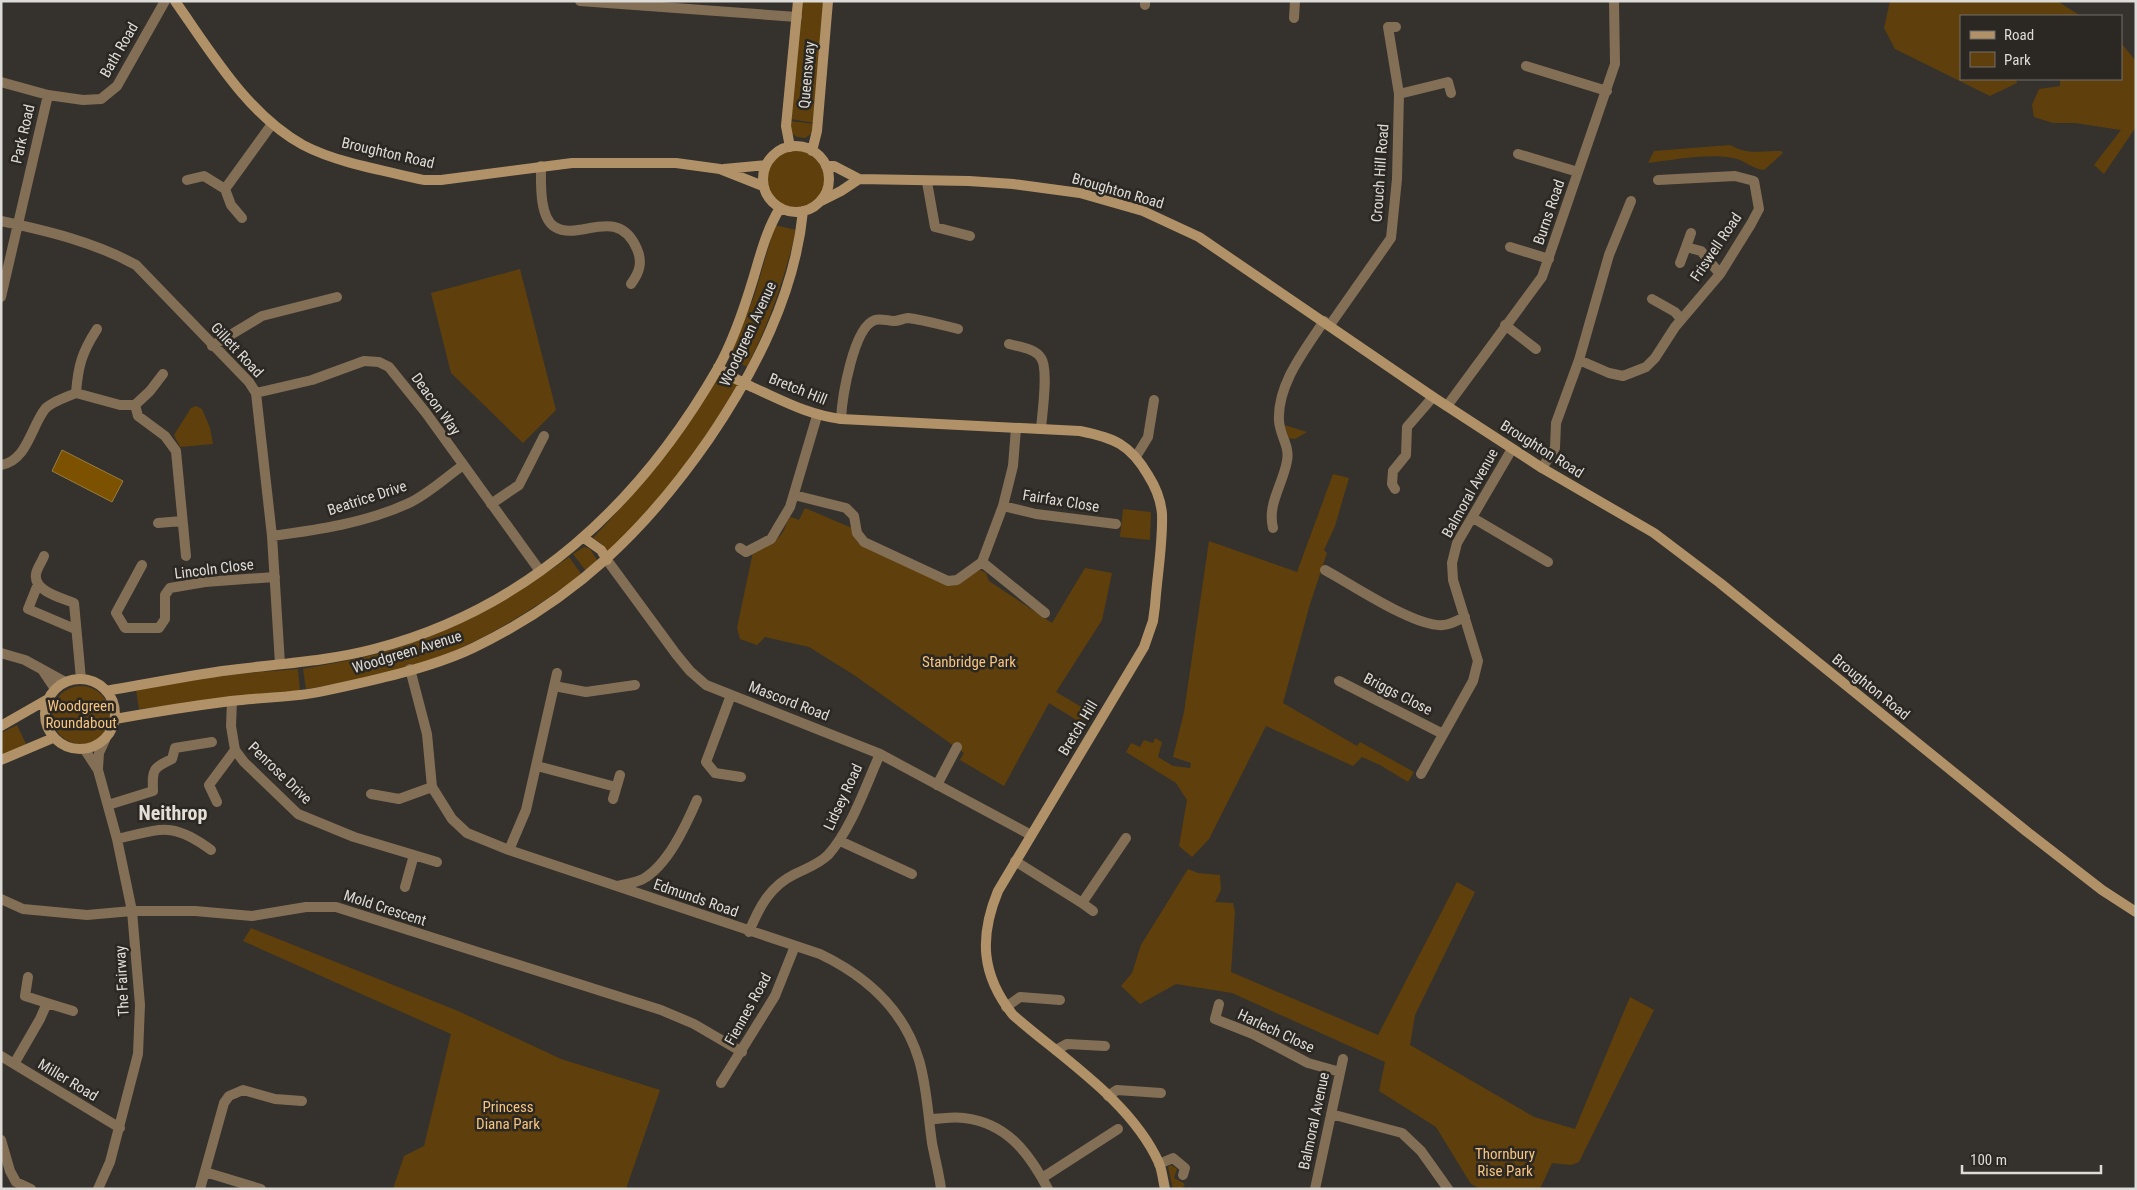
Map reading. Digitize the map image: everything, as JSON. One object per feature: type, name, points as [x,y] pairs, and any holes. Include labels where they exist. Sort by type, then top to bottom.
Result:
[{"type":"street","name":"Bath Road","points":[[1,82],[48,95],[91,101],[109,94],[116,86],[165,1]]},
{"type":"street","name":"Broughton Road","points":[[175,1],[220,64],[272,124],[304,145],[322,152],[424,180],[441,180],[572,163],[676,162],[720,169],[763,186]]},
{"type":"street","name":"Queensway","points":[[790,147],[786,126],[798,1]]},
{"type":"street","name":"Queensway","points":[[812,151],[817,131],[828,1]]},
{"type":"street","points":[[1294,18],[1295,1]]},
{"type":"street","name":"Burns Road","points":[[1446,406],[1542,277],[1608,91],[1615,64],[1614,1]]},
{"type":"street","points":[[580,2],[797,17]]},
{"type":"street","name":"Crouch Hill Road","points":[[1273,528],[1272,506],[1285,472],[1288,452],[1279,424],[1283,393],[1290,375],[1391,238],[1397,179],[1399,94],[1388,27],[1396,27]]},
{"type":"street","points":[[1526,66],[1608,91]]},
{"type":"street","points":[[1399,94],[1448,82],[1451,93]]},
{"type":"street","name":"Park Road","points":[[1,297],[48,95]]},
{"type":"street","points":[[225,189],[272,124]]},
{"type":"street","points":[[821,201],[828,184],[826,166],[812,151],[797,146],[776,153],[766,165],[763,176],[763,186],[769,199],[787,211],[803,211],[846,189],[859,179],[834,166],[826,166]]},
{"type":"street","points":[[1518,154],[1578,172]]},
{"type":"street","name":"Broughton Road","points":[[720,169],[766,165]]},
{"type":"street","points":[[541,166],[546,217],[554,227],[564,231],[603,225],[615,227],[627,234],[636,247],[641,261],[637,276],[631,284]]},
{"type":"street","points":[[187,180],[204,176],[225,189],[231,205],[242,218]]},
{"type":"street","name":"Friswell Road","points":[[1579,360],[1609,373],[1623,376],[1635,373],[1646,367],[1655,358],[1681,319],[1720,274],[1759,209],[1754,181],[1735,176],[1658,180]]},
{"type":"street","name":"Broughton Road","points":[[859,179],[927,182],[969,181],[1059,190],[1143,210],[1199,236],[1446,406],[1542,468],[1654,533],[2026,832],[2102,890],[2136,912]]},
{"type":"street","points":[[927,182],[935,227],[970,236]]},
{"type":"street","points":[[1542,468],[1555,448],[1556,423],[1579,360],[1610,255],[1631,201]]},
{"type":"street","name":"Woodgreen Avenue","points":[[106,691],[221,672],[336,657],[410,639],[494,602],[540,571],[584,538],[626,497],[665,450],[718,366],[746,303],[771,223],[780,208]]},
{"type":"street","name":"Woodgreen Avenue","points":[[115,719],[232,701],[322,692],[410,670],[481,643],[546,606],[607,560],[662,502],[691,464],[744,384],[778,314],[791,276],[800,239],[803,211]]},
{"type":"street","name":"Gillett Road","points":[[1,221],[69,237],[114,253],[136,265],[154,281],[212,346],[249,382],[256,393],[272,536],[280,664]]},
{"type":"street","points":[[1680,263],[1691,232]]},
{"type":"street","points":[[1510,247],[1549,259]]},
{"type":"street","points":[[1686,247],[1701,251],[1720,274]]},
{"type":"street","points":[[212,346],[262,316],[337,298]]},
{"type":"street","points":[[1652,299],[1675,312],[1681,319]]},
{"type":"street","points":[[841,419],[842,400],[849,369],[862,331],[868,324],[875,320],[896,321],[906,318],[958,329]]},
{"type":"street","points":[[1505,325],[1536,350]]},
{"type":"street","points":[[76,393],[78,366],[88,342],[97,329]]},
{"type":"street","points":[[1009,344],[1034,352],[1042,358],[1044,369],[1042,429]]},
{"type":"street","name":"Deacon Way","points":[[256,393],[312,380],[364,361],[379,362],[389,367],[540,571]]},
{"type":"street","name":"Bretch Hill","points":[[718,366],[744,384],[817,416],[841,419],[1042,429],[1101,435],[1137,455],[1155,485],[1162,513],[1153,621],[1144,647],[1015,861],[991,908],[986,946],[991,979],[1006,1007],[1108,1096],[1133,1121],[1159,1164],[1165,1189]]},
{"type":"street","points":[[1,465],[10,464],[20,454],[46,408],[76,393],[120,405],[135,405],[150,391],[163,374]]},
{"type":"street","points":[[1394,489],[1392,484],[1393,471],[1406,454],[1407,427],[1433,397]]},
{"type":"street","points":[[1137,455],[1148,437],[1154,400]]},
{"type":"street","points":[[135,405],[138,416],[165,436],[176,452],[186,556]]},
{"type":"street","points":[[745,554],[771,539],[790,507],[817,416]]},
{"type":"street","points":[[794,495],[846,508],[854,516],[857,533],[864,542],[948,581],[957,580],[982,562],[1002,506],[1013,466],[1016,428]]},
{"type":"street","points":[[491,504],[518,485],[544,436]]},
{"type":"street","name":"Balmoral Avenue","points":[[1420,774],[1473,681],[1478,661],[1453,580],[1452,563],[1457,543],[1512,449]]},
{"type":"street","name":"Beatrice Drive","points":[[272,536],[354,521],[410,502],[462,466]]},
{"type":"street","name":"Fairfax Close","points":[[1002,506],[1036,514],[1116,524]]},
{"type":"street","points":[[1473,518],[1548,562]]},
{"type":"street","points":[[158,523],[182,521]]},
{"type":"street","name":"Mascord Road","points":[[584,538],[596,546],[690,671],[706,685],[838,735],[880,754],[1031,835]]},
{"type":"street","points":[[44,556],[36,575],[38,584],[42,589],[74,603],[81,679]]},
{"type":"street","points":[[982,562],[1045,612]]},
{"type":"street","name":"Lincoln Close","points":[[142,564],[116,613],[125,628],[159,628],[165,619],[165,595],[170,588],[205,582],[275,576]]},
{"type":"street","points":[[1325,570],[1406,615],[1429,624],[1444,625],[1465,617]]},
{"type":"street","points":[[38,584],[28,609],[76,629]]},
{"type":"street","points":[[1,653],[26,660],[66,682]]},
{"type":"street","points":[[42,670],[55,688]]},
{"type":"street","name":"Edmunds Road","points":[[410,670],[428,734],[432,787],[452,819],[467,832],[509,850],[749,932],[820,954],[851,970],[882,996],[895,1012],[910,1038],[919,1061],[940,1189]]},
{"type":"street","points":[[509,850],[526,810],[558,672]]},
{"type":"street","points":[[81,679],[99,685],[106,691],[113,704],[115,719],[112,730],[105,740],[85,750],[73,750],[62,746],[53,738],[44,719],[48,699],[55,688],[66,682],[81,679]]},
{"type":"street","name":"Briggs Close","points":[[1339,680],[1443,734]]},
{"type":"street","points":[[554,686],[586,692],[635,685]]},
{"type":"street","points":[[731,695],[706,762],[715,773],[741,777]]},
{"type":"street","points":[[1,726],[48,699]]},
{"type":"street","name":"Penrose Drive","points":[[232,701],[231,726],[235,750],[244,762],[298,814],[354,836],[437,862]]},
{"type":"street","points":[[1,760],[53,738]]},
{"type":"street","name":"The Fairway","points":[[98,770],[99,753],[105,740]]},
{"type":"street","points":[[108,805],[153,791],[152,773],[157,766],[172,759],[175,748],[212,742]]},
{"type":"street","points":[[937,785],[957,747]]},
{"type":"street","name":"The Fairway","points":[[85,750],[98,770],[117,839],[132,911],[140,1005],[138,1054],[110,1162],[98,1189]]},
{"type":"street","points":[[217,802],[209,785],[235,750]]},
{"type":"street","name":"Lidsey Road","points":[[749,932],[756,912],[773,889],[793,875],[818,863],[840,841],[880,754]]},
{"type":"street","points":[[537,766],[616,787]]},
{"type":"street","points":[[612,799],[620,775]]},
{"type":"street","points":[[371,794],[399,799],[432,787]]},
{"type":"street","points":[[616,886],[643,879],[655,869],[678,841],[697,800]]},
{"type":"street","points":[[117,839],[166,828],[180,830],[211,850]]},
{"type":"street","points":[[1082,903],[1126,838]]},
{"type":"street","points":[[840,841],[912,874]]},
{"type":"street","points":[[405,887],[414,855]]},
{"type":"street","points":[[1015,861],[1093,911]]},
{"type":"street","name":"Mold Crescent","points":[[1,898],[23,909],[87,915],[132,911],[195,911],[252,916],[306,907],[336,907],[661,1010],[694,1024],[742,1052]]},
{"type":"street","name":"Fiennes Road","points":[[721,1083],[776,996],[795,946]]},
{"type":"street","points":[[28,977],[25,996],[73,1011]]},
{"type":"street","points":[[1006,1007],[1020,997],[1060,1000]]},
{"type":"street","points":[[14,1064],[47,1003]]},
{"type":"street","name":"Harlech Close","points":[[1218,1004],[1215,1019],[1253,1034],[1308,1063],[1340,1072]]},
{"type":"street","points":[[1056,1050],[1067,1044],[1105,1046]]},
{"type":"street","name":"Miller Road","points":[[1,1056],[120,1128]]},
{"type":"street","name":"Balmoral Avenue","points":[[1315,1189],[1343,1059]]},
{"type":"street","points":[[200,1189],[224,1103],[229,1096],[243,1090],[274,1099],[302,1101]]},
{"type":"street","points":[[1108,1096],[1117,1090],[1161,1093]]},
{"type":"street","points":[[1331,1114],[1402,1132],[1422,1151],[1448,1189]]},
{"type":"street","points":[[930,1119],[963,1117],[993,1125],[1017,1142],[1048,1189]]},
{"type":"street","points":[[1042,1178],[1118,1129]]},
{"type":"street","points":[[1,1140],[10,1171],[16,1182],[31,1189]]},
{"type":"street","points":[[1159,1164],[1173,1158],[1185,1168],[1183,1175]]},
{"type":"street","points":[[205,1172],[261,1189]]},
{"type":"green space","points":[[802,1],[827,1],[815,123],[790,119]]},
{"type":"green space","points":[[1890,1],[2057,1],[2079,15],[1960,15],[1960,80],[2016,80],[2017,83],[1990,96],[1895,49],[1884,28]]},
{"type":"green space","points":[[2122,44],[2136,61],[2136,127],[2104,174],[2094,165],[2121,130],[2075,123],[2053,123],[2034,117],[2032,105],[2039,89],[2060,86],[2060,80],[2122,80]]},
{"type":"green space","points":[[790,121],[815,124],[811,134],[805,138],[797,137],[791,133]]},
{"type":"green space","points":[[1730,145],[1749,151],[1781,151],[1783,153],[1764,170],[1737,159],[1713,156],[1648,163],[1654,151]]},
{"type":"green space","points":[[790,150],[802,150],[817,158],[825,173],[825,185],[817,200],[802,208],[790,208],[775,200],[767,185],[767,173],[775,158]]},
{"type":"green space","points":[[775,225],[796,230],[776,300],[747,367],[729,356],[754,297]]},
{"type":"green space","points":[[520,269],[556,410],[523,443],[451,373],[431,293]]},
{"type":"green space","points":[[719,373],[738,385],[711,431],[679,474],[608,554],[602,544],[593,538],[677,439]]},
{"type":"green space","points":[[196,406],[202,409],[210,428],[213,444],[180,447],[174,435],[191,408]]},
{"type":"green space","points":[[1284,425],[1307,432],[1295,439],[1289,438]]},
{"type":"green space","points":[[1333,474],[1349,478],[1335,526],[1324,550],[1327,553],[1310,604],[1283,703],[1357,746],[1360,742],[1414,772],[1408,782],[1380,765],[1362,757],[1353,766],[1266,726],[1209,839],[1192,857],[1179,846],[1187,800],[1176,783],[1126,752],[1131,743],[1140,747],[1144,740],[1153,743],[1155,738],[1162,742],[1158,757],[1173,766],[1190,768],[1191,763],[1173,757],[1184,712],[1209,541],[1297,572]]},
{"type":"green space","name":"Stanbridge Park","points":[[805,508],[852,528],[857,542],[864,547],[946,584],[980,570],[986,573],[989,581],[1052,623],[1085,568],[1112,573],[1102,620],[1056,692],[1090,712],[1083,724],[1049,703],[1004,786],[960,760],[964,753],[854,675],[809,647],[765,637],[757,645],[740,639],[737,628],[753,552],[777,539],[783,532],[789,519],[791,517],[799,520]]},
{"type":"green space","points":[[1123,509],[1151,512],[1150,540],[1120,537]]},
{"type":"green space","points":[[584,547],[590,549],[597,560],[586,571],[573,554]]},
{"type":"green space","points":[[569,557],[582,575],[528,611],[471,643],[411,667],[348,682],[306,689],[303,669],[377,654],[429,637],[501,601]]},
{"type":"green space","points":[[298,669],[300,691],[139,709],[136,689],[212,676]]},
{"type":"green space","name":"Woodgreen Roundabout","points":[[75,686],[87,686],[102,694],[110,709],[110,721],[102,736],[87,744],[75,744],[60,736],[52,721],[52,709],[60,694]]},
{"type":"green space","points":[[17,725],[26,744],[1,756],[1,733]]},
{"type":"green space","name":"Thornbury Rise Park","points":[[1188,869],[1198,873],[1220,875],[1221,890],[1215,902],[1233,903],[1235,912],[1231,972],[1378,1035],[1457,882],[1475,892],[1415,1015],[1410,1045],[1534,1117],[1575,1129],[1630,997],[1654,1010],[1579,1162],[1571,1165],[1552,1163],[1540,1189],[1480,1189],[1471,1184],[1436,1127],[1379,1091],[1385,1062],[1232,993],[1176,984],[1140,1004],[1121,986],[1132,973],[1141,945]]},
{"type":"green space","name":"Princess Diana Park","points":[[251,928],[458,1011],[561,1059],[660,1090],[626,1189],[393,1189],[404,1156],[424,1146],[451,1034],[243,941]]},
{"type":"green space","points":[[1171,1165],[1177,1169],[1174,1178],[1185,1184],[1182,1189],[1173,1189],[1168,1167]]},
{"type":"shaded area","points":[[62,450],[123,481],[112,502],[52,471]]},
{"type":"district","name":"Neithrop","points":[[173,813]]}]
